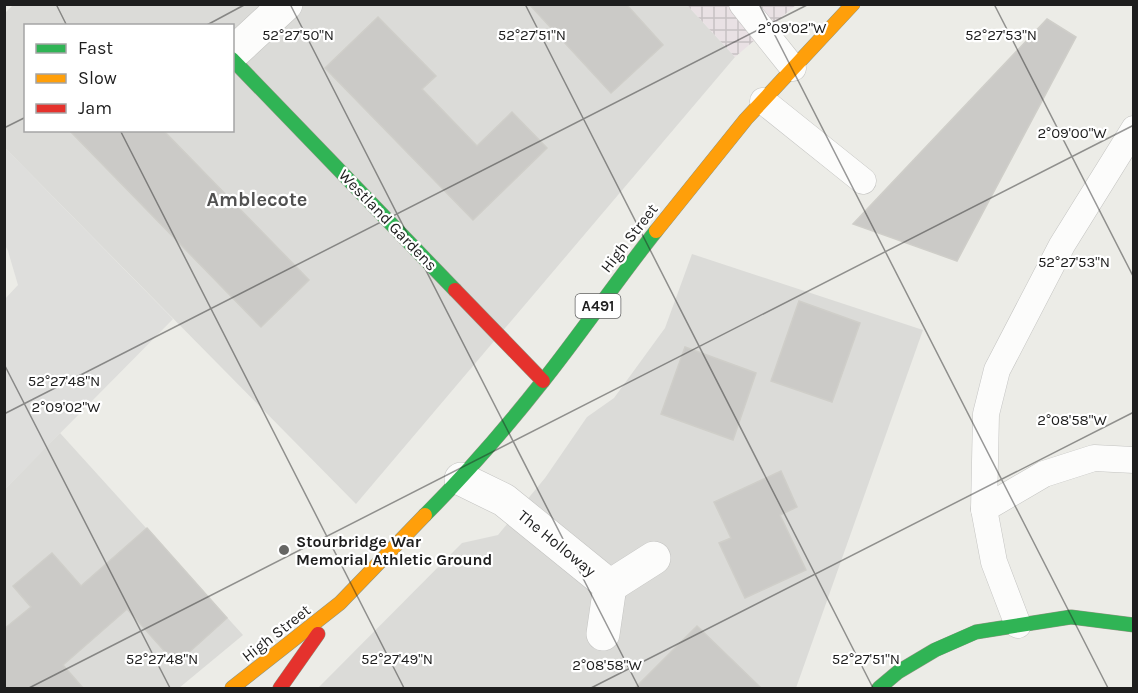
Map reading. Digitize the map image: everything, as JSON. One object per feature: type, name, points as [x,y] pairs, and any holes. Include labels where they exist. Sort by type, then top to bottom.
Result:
[{"type":"main road","name":"High Street","points":[[232,688],[340,603],[461,479],[543,381],[622,274],[746,119],[852,4]]},
{"type":"main road","name":"Westland Gardens","points":[[234,61],[543,381]]},
{"type":"main road","name":"High Street","points":[[280,688],[340,603]]},
{"type":"main road","points":[[879,688],[898,672],[935,650],[976,632],[1071,617],[1134,625]]},
{"type":"street","points":[[234,52],[286,4]]},
{"type":"street","name":"The Holloway","points":[[461,479],[504,500],[610,586],[603,634]]},
{"type":"street","points":[[610,586],[654,558]]},
{"type":"lane","points":[[742,4],[793,68]]},
{"type":"lane","points":[[763,101],[863,181]]},
{"type":"lane","points":[[1018,625],[994,562],[984,509],[986,414],[997,370],[1062,245],[1134,129]]},
{"type":"lane","points":[[984,509],[1044,474],[1094,458],[1134,460]]},
{"type":"shaded area","points":[[13,5],[687,5],[735,57],[356,504],[5,148],[5,13]]},
{"type":"shaded area","points":[[687,5],[796,5],[735,57]]},
{"type":"shaded area","points":[[5,148],[173,319],[5,489],[5,299],[18,285],[5,245]]},
{"type":"shaded area","points":[[692,254],[923,330],[796,688],[318,688],[462,543],[498,535],[545,478],[587,417],[614,398],[665,328]]},
{"type":"shaded area","points":[[60,433],[243,635],[179,688],[5,688],[5,489]]},
{"type":"building","points":[[529,4],[626,4],[663,45],[611,93]]},
{"type":"building","points":[[378,17],[436,76],[422,89],[477,146],[512,112],[547,148],[473,220],[325,68]]},
{"type":"building","points":[[1047,19],[1076,37],[957,261],[853,224]]},
{"type":"building","points":[[71,132],[165,132],[309,280],[261,327]]},
{"type":"building","points":[[799,301],[860,323],[832,402],[771,381]]},
{"type":"building","points":[[685,347],[756,373],[733,440],[661,414]]},
{"type":"building","points":[[781,471],[797,507],[780,515],[806,570],[745,598],[719,543],[731,538],[714,502]]},
{"type":"building","points":[[147,528],[227,618],[176,664],[127,609],[63,665],[83,688],[4,688],[4,629],[31,607],[13,586],[52,553],[81,586]]},
{"type":"building","points":[[697,626],[761,688],[635,688]]},
{"type":"traffic: fast","points":[[234,61],[455,290]]},
{"type":"traffic: fast","points":[[425,515],[471,467],[529,399],[656,231]]},
{"type":"traffic: fast","points":[[879,688],[898,672],[935,650],[976,632],[1071,617],[1134,625]]},
{"type":"traffic: slow","points":[[656,231],[746,119],[853,4]]},
{"type":"traffic: slow","points":[[232,688],[340,603],[425,515]]},
{"type":"traffic: jam","points":[[455,290],[543,381]]},
{"type":"traffic: jam","points":[[280,688],[318,634]]},
{"type":"place","name":"Stourbridge War Memorial Athletic Ground","points":[[284,550]]},
{"type":"district","name":"Amblecote","points":[[257,199]]}]
